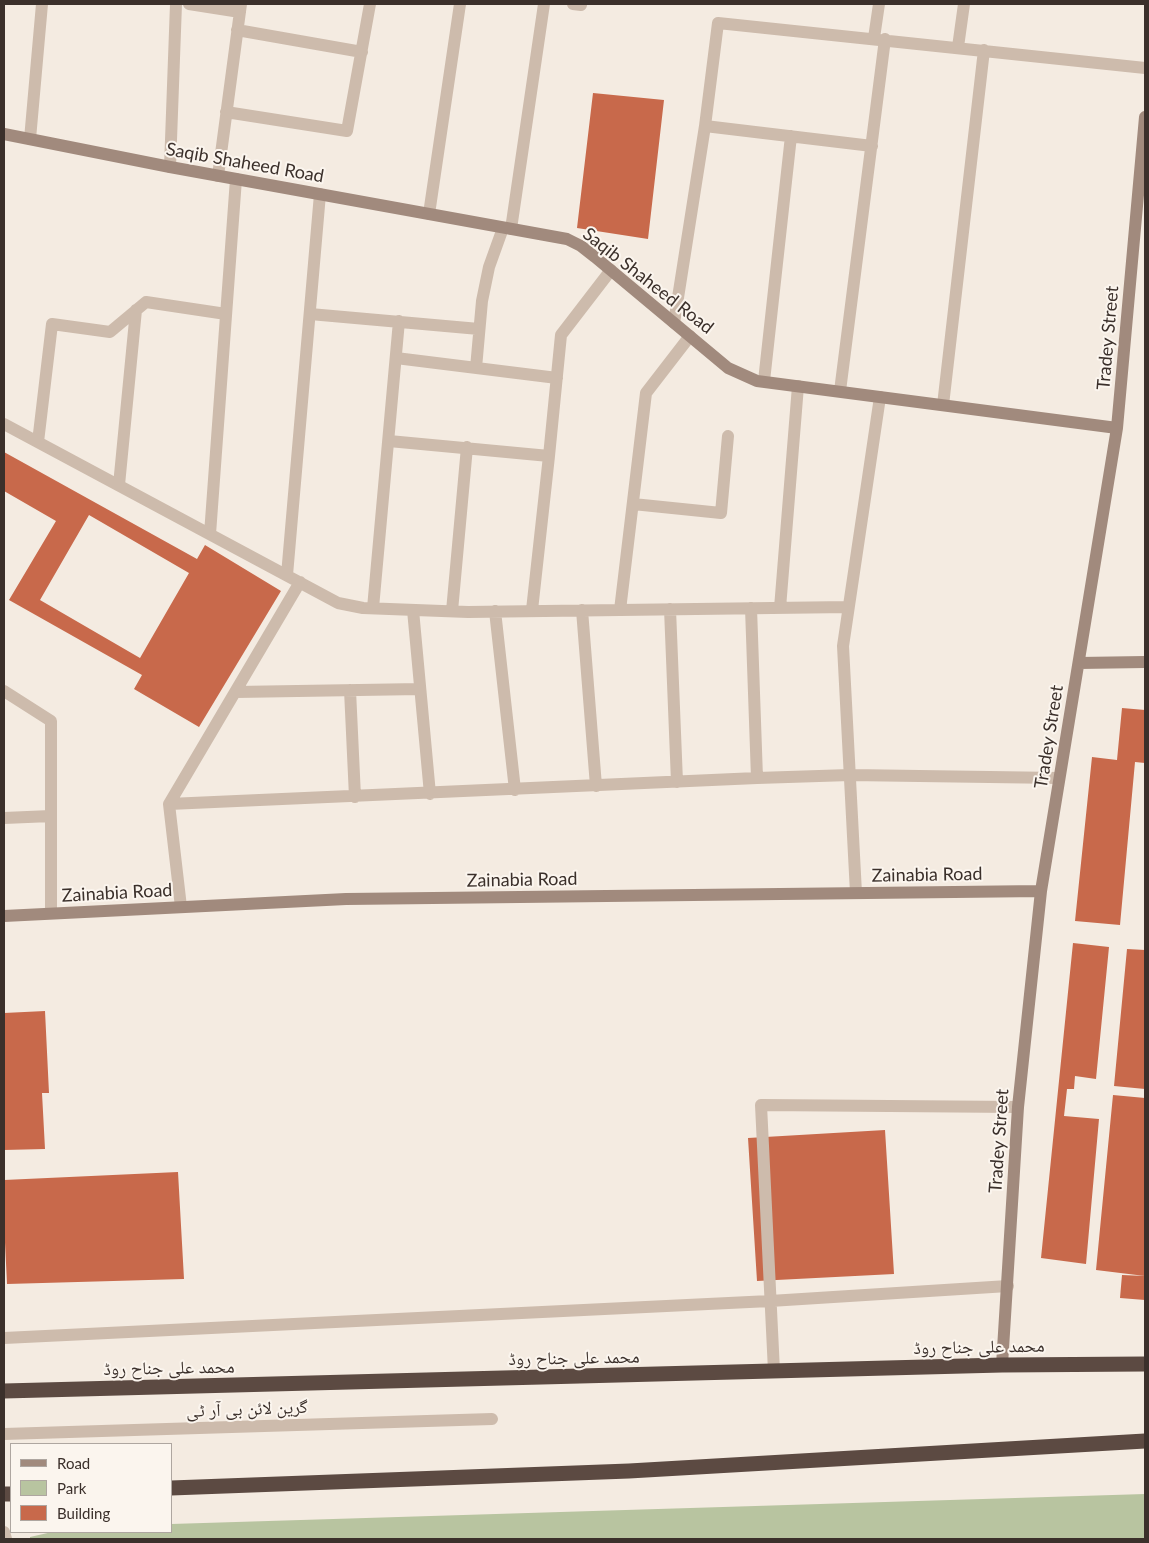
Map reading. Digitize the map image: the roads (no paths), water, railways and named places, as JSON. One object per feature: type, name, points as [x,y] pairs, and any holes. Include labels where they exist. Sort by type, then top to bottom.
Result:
[{"type":"highway","name":"محمد علی جناح روڈ","points":[[4,1391],[1002,1365],[1145,1364]]},
{"type":"highway","points":[[172,1488],[629,1471],[1145,1441]]},
{"type":"street","points":[[30,139],[42,4]]},
{"type":"street","points":[[170,167],[176,4]]},
{"type":"street","points":[[189,4],[241,8],[218,176]]},
{"type":"street","points":[[226,112],[347,131],[370,4]]},
{"type":"street","points":[[429,214],[460,4]]},
{"type":"street","points":[[476,368],[482,301],[489,267],[507,229],[544,4]]},
{"type":"street","points":[[573,4],[581,4]]},
{"type":"street","points":[[840,391],[872,146],[880,39],[879,4]]},
{"type":"street","points":[[958,47],[964,4]]},
{"type":"street","points":[[674,323],[705,126],[718,23],[1145,68]]},
{"type":"street","points":[[237,30],[362,52]]},
{"type":"street","points":[[943,405],[984,50]]},
{"type":"street","name":"Tradey Street","points":[[1002,1365],[1018,1107],[1041,891],[1117,428],[1145,117]]},
{"type":"street","points":[[705,126],[872,146]]},
{"type":"street","name":"Saqib Shaheed Road","points":[[4,134],[218,176],[567,239],[581,246],[611,270],[728,368],[756,381],[1117,428]]},
{"type":"street","points":[[764,381],[791,136]]},
{"type":"street","points":[[210,534],[236,179]]},
{"type":"street","points":[[287,575],[320,194]]},
{"type":"street","points":[[532,610],[561,335],[611,270]]},
{"type":"street","points":[[38,442],[52,324],[110,332],[146,302],[226,314]]},
{"type":"street","points":[[118,485],[136,310]]},
{"type":"street","points":[[310,314],[479,329]]},
{"type":"street","points":[[373,608],[400,322]]},
{"type":"street","points":[[620,610],[646,393],[690,336]]},
{"type":"street","points":[[396,358],[557,378]]},
{"type":"street","points":[[780,608],[798,386]]},
{"type":"street","points":[[856,893],[843,646],[880,397]]},
{"type":"street","points":[[4,424],[338,603],[363,608],[452,611],[848,607]]},
{"type":"street","points":[[633,504],[721,513],[728,436]]},
{"type":"street","points":[[389,441],[549,456]]},
{"type":"street","points":[[452,611],[467,448]]},
{"type":"street","points":[[181,907],[170,804],[300,582]]},
{"type":"street","points":[[751,608],[757,778]]},
{"type":"street","points":[[670,609],[677,782]]},
{"type":"street","points":[[413,610],[430,794]]},
{"type":"street","points":[[582,610],[596,786]]},
{"type":"street","points":[[495,611],[515,790]]},
{"type":"street","points":[[1079,663],[1145,662]]},
{"type":"street","points":[[236,692],[420,689]]},
{"type":"street","points":[[350,690],[355,797]]},
{"type":"street","points":[[4,691],[50,721],[51,913]]},
{"type":"street","points":[[170,804],[850,775],[1059,778]]},
{"type":"street","points":[[4,818],[51,816]]},
{"type":"street","name":"Zainabia Road","points":[[4,916],[346,899],[1041,891]]},
{"type":"street","points":[[774,1372],[761,1105],[1018,1107]]},
{"type":"street","points":[[4,1338],[770,1301],[1008,1286]]},
{"type":"street","name":"گرین لائن بی آر ٹی","points":[[4,1434],[492,1419]]},
{"type":"street","points":[[4,1532],[6,1539]]}]
